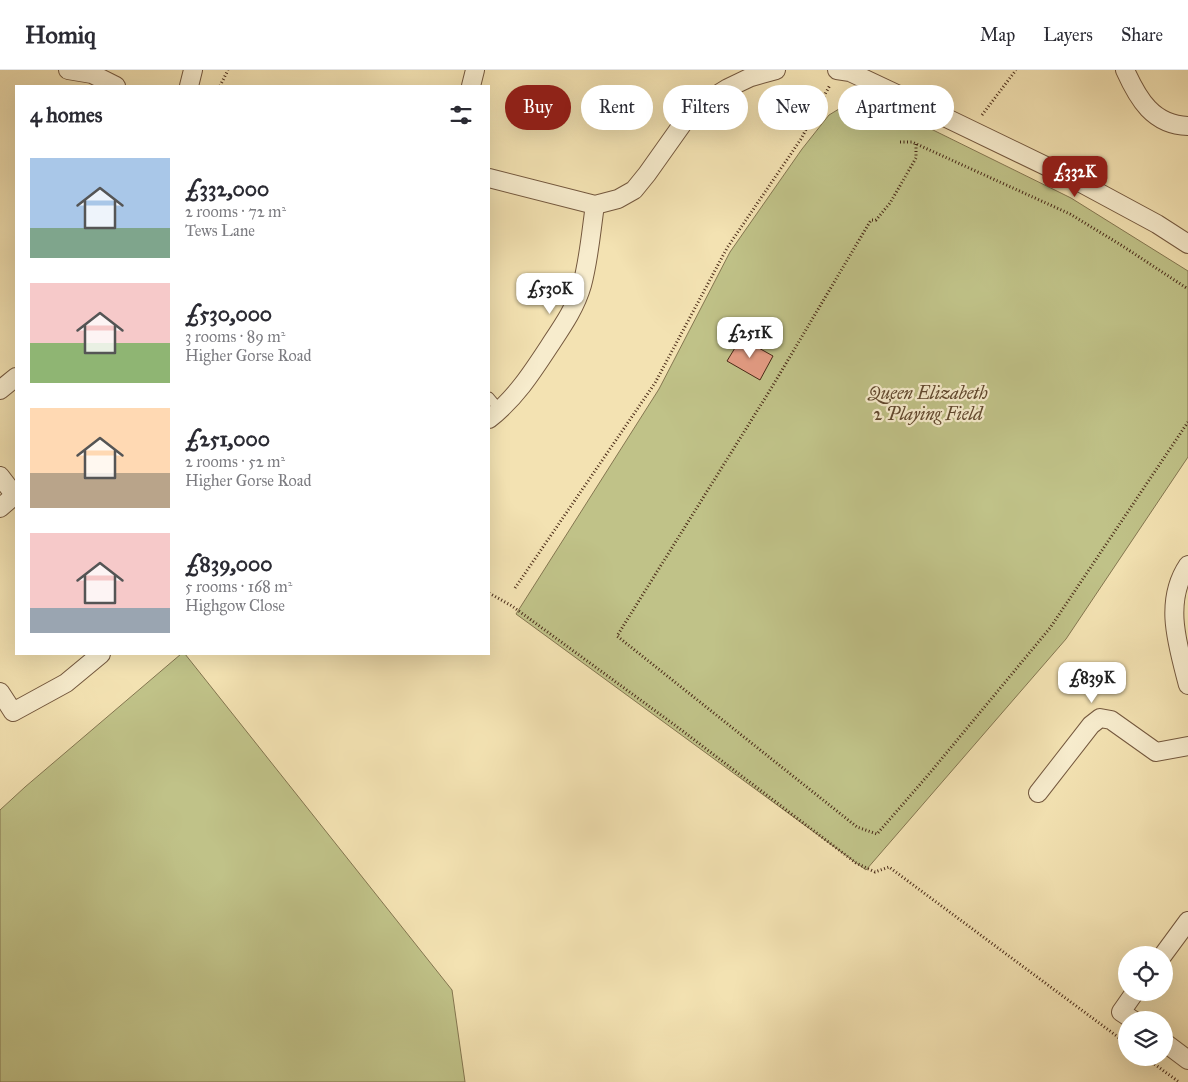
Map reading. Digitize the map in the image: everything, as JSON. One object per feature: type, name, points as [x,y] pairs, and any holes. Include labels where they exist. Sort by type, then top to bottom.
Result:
[{"type":"street","points":[[68,70],[92,74],[114,85]]},
{"type":"street","points":[[189,85],[193,70]]},
{"type":"street","points":[[471,85],[475,70]]},
{"type":"street","points":[[490,178],[595,205],[618,199],[634,190],[686,119],[706,101],[751,77],[776,70]]},
{"type":"street","points":[[1125,70],[1137,96],[1158,119],[1180,126],[1188,126]]},
{"type":"street","points":[[842,73],[1081,183],[1157,224],[1188,244]]},
{"type":"street","points":[[493,409],[525,383],[572,310],[582,286],[586,268],[595,205]]},
{"type":"street","points":[[0,390],[15,378]]},
{"type":"street","points":[[0,476],[15,495]]},
{"type":"street","points":[[0,508],[15,497]]},
{"type":"street","points":[[1188,564],[1176,594],[1174,613],[1175,633],[1188,685]]},
{"type":"street","points":[[0,692],[13,712],[66,683],[100,655]]},
{"type":"street","points":[[1038,793],[1091,725],[1100,718],[1111,720],[1156,752],[1188,746]]},
{"type":"street","points":[[1170,946],[1188,921]]},
{"type":"street","points":[[1173,1049],[1188,1060]]},
{"type":"path","points":[[220,85],[228,70]]},
{"type":"path","points":[[983,114],[1016,70]]},
{"type":"path","points":[[514,588],[655,384],[727,248],[802,139],[830,86],[842,73]]},
{"type":"path","points":[[900,142],[916,144],[1070,214],[1188,289]]},
{"type":"path","points":[[916,144],[916,158],[890,203],[876,220],[871,220],[772,387],[617,636],[857,827],[877,834],[1050,628],[1188,422]]},
{"type":"path","points":[[490,594],[512,606],[621,686],[856,863],[875,872],[889,867],[1118,1037]]},
{"type":"path","points":[[1157,1066],[1179,1082]]},
{"type":"green space","name":"Queen Elizabeth 2 Playing Field","points":[[838,110],[838,130],[933,130],[1071,198],[1188,271],[1188,457],[1066,639],[866,870],[516,614],[659,389],[730,252],[817,130],[828,130],[829,115]]},
{"type":"green space","points":[[180,655],[186,655],[452,990],[465,1082],[0,1082],[0,810]]},
{"type":"building","points":[[741,338],[773,356],[760,380],[727,361]]}]
